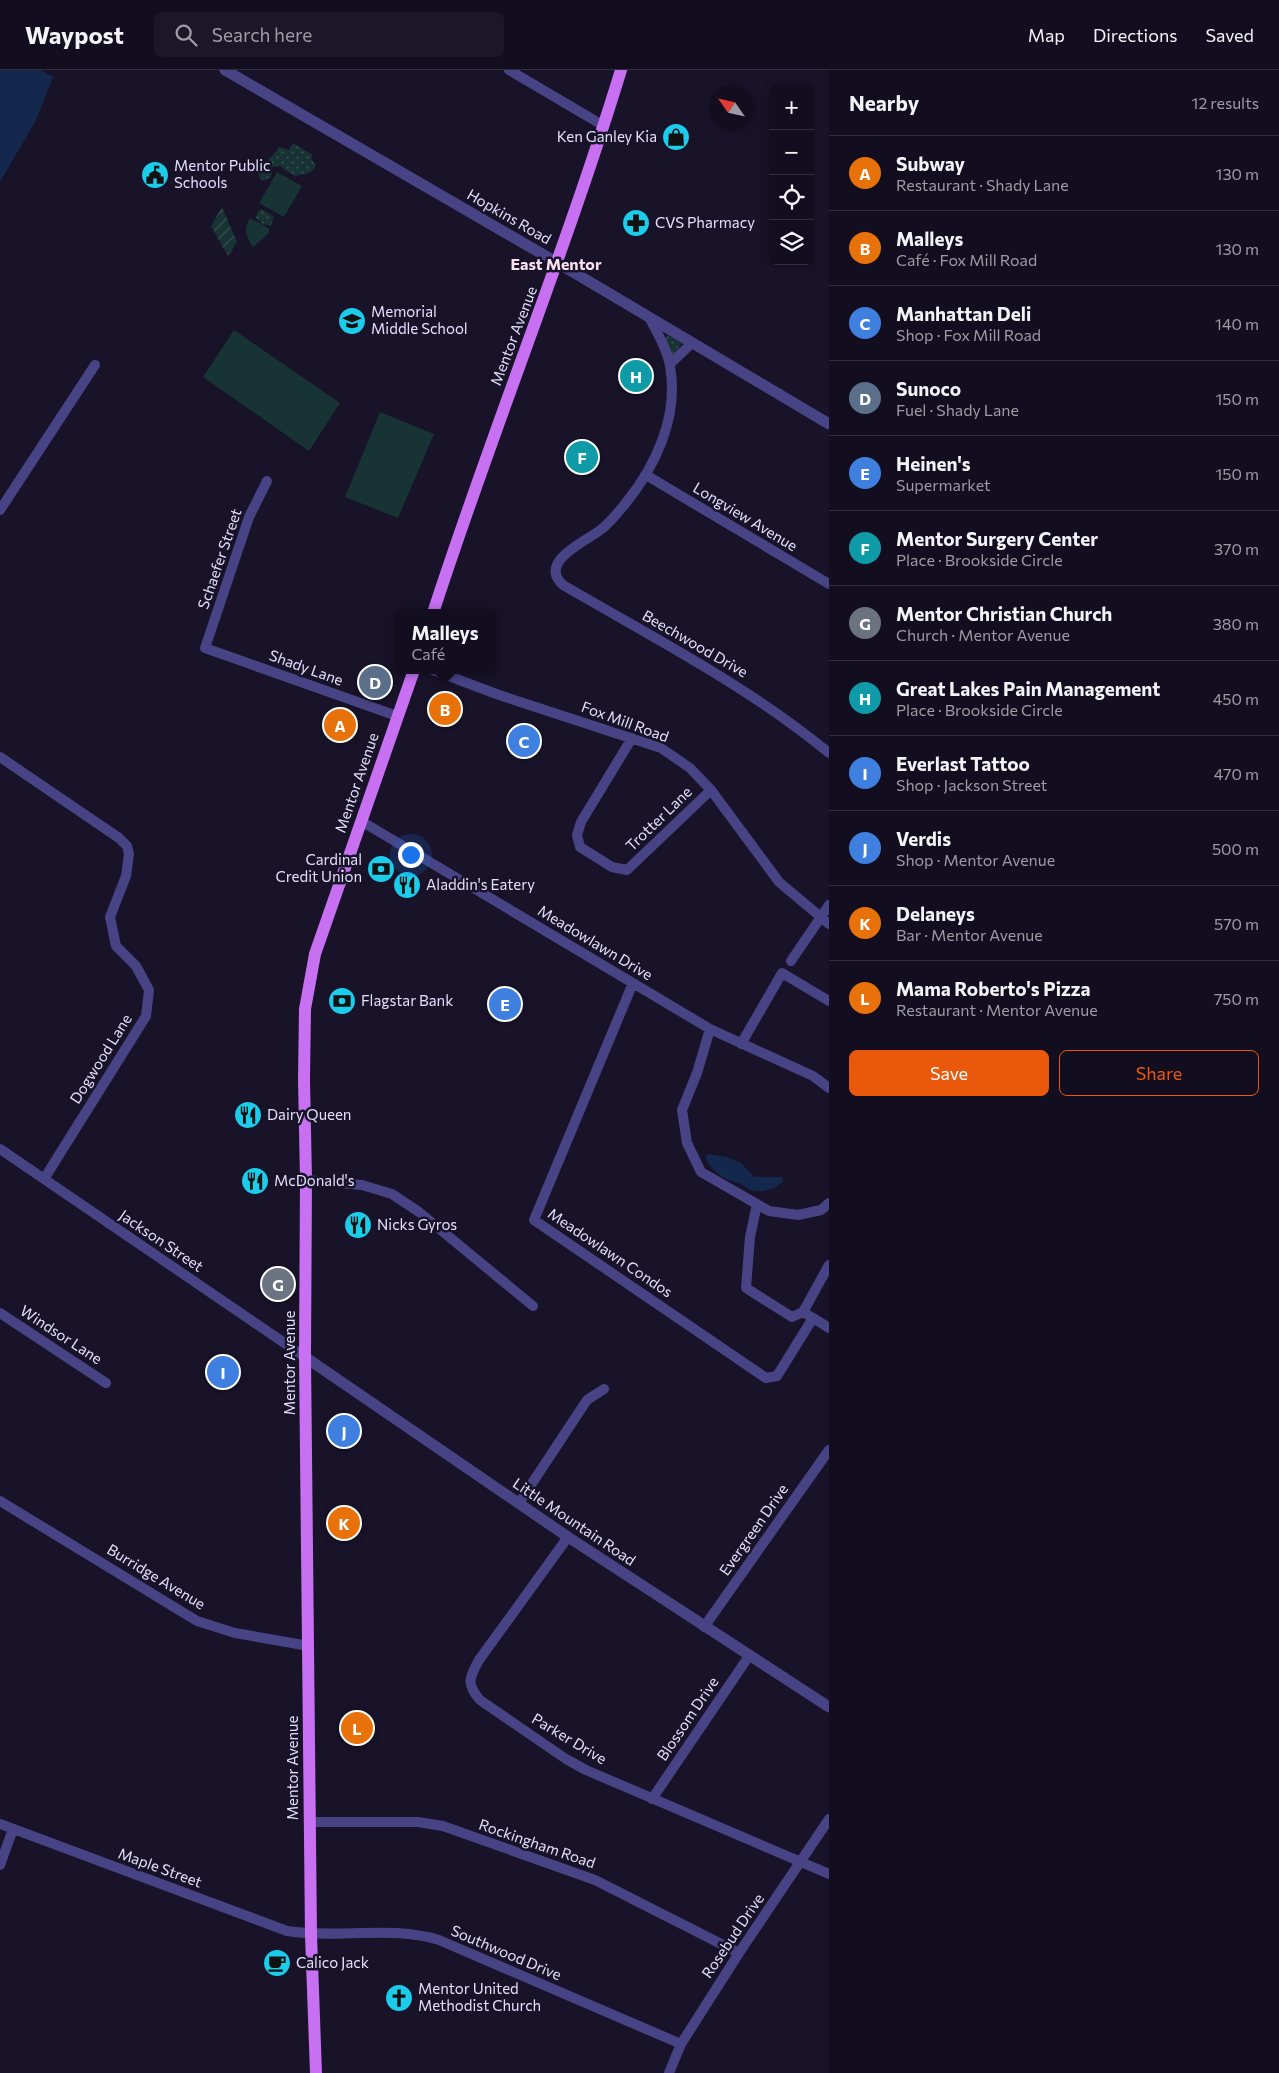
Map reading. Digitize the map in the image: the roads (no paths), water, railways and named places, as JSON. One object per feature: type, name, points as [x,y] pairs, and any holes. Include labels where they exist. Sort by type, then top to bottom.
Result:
[{"type":"main road","name":"Mentor Avenue","points":[[434,609],[469,505],[558,263],[621,70]]},
{"type":"main road","name":"Mentor Avenue","points":[[316,2073],[311,1935],[305,1357],[306,1180],[304,1035],[309,982],[315,954],[413,674]]},
{"type":"street","name":"Hopkins Road","points":[[225,70],[558,263],[829,424]]},
{"type":"street","points":[[509,70],[604,126]]},
{"type":"street","points":[[646,476],[661,445],[669,417],[672,384],[670,364],[650,317]]},
{"type":"street","points":[[670,364],[692,343]]},
{"type":"street","points":[[0,510],[95,365]]},
{"type":"street","name":"Beechwood Drive","points":[[646,476],[613,519],[564,554],[556,568],[557,576],[563,585],[731,682],[780,715],[829,754]]},
{"type":"street","name":"Longview Avenue","points":[[646,476],[829,584]]},
{"type":"street","name":"Schaefer Street","points":[[205,648],[249,516],[267,481]]},
{"type":"street","name":"Shady Lane","points":[[205,648],[397,716]]},
{"type":"street","name":"Fox Mill Road","points":[[444,674],[499,695],[632,738],[660,748],[676,757],[690,768],[711,790],[779,882],[829,924]]},
{"type":"street","name":"Trotter Lane","points":[[632,738],[581,822],[577,835],[580,847],[612,867],[628,870],[711,790]]},
{"type":"street","name":"Dogwood Lane","points":[[0,757],[119,838],[127,846],[129,854],[126,876],[110,917],[116,946],[136,966],[149,990],[146,1016],[44,1179]]},
{"type":"street","name":"Meadowlawn Drive","points":[[361,821],[710,1029],[813,1076],[829,1088]]},
{"type":"street","points":[[791,961],[829,905]]},
{"type":"street","points":[[741,1044],[782,973],[829,1001]]},
{"type":"street","name":"Meadowlawn Condos","points":[[633,982],[534,1220],[766,1378],[777,1376],[813,1318]]},
{"type":"street","points":[[710,1029],[697,1074],[682,1110],[687,1143],[701,1172],[769,1211],[798,1215],[821,1210],[829,1203]]},
{"type":"street","name":"Jackson Street","points":[[0,1149],[305,1357]]},
{"type":"street","points":[[306,1180],[356,1184],[392,1194],[419,1212],[533,1306]]},
{"type":"street","points":[[757,1204],[750,1237],[746,1288],[792,1317],[803,1312],[829,1265]]},
{"type":"street","points":[[803,1312],[829,1328]]},
{"type":"street","name":"Windsor Lane","points":[[0,1313],[106,1383]]},
{"type":"street","name":"Little Mountain Road","points":[[305,1357],[568,1537],[829,1707]]},
{"type":"street","points":[[518,1502],[587,1400],[604,1390]]},
{"type":"street","name":"Evergreen Drive","points":[[704,1627],[829,1450]]},
{"type":"street","name":"Burridge Avenue","points":[[0,1501],[198,1621],[235,1634],[309,1646]]},
{"type":"street","name":"Parker Drive","points":[[568,1537],[470,1674],[472,1691],[480,1700],[566,1759],[652,1799],[829,1874]]},
{"type":"street","name":"Blossom Drive","points":[[652,1799],[750,1656]]},
{"type":"street","name":"Rosebud Drive","points":[[669,2073],[681,2044],[738,1953],[829,1819]]},
{"type":"street","name":"Rockingham Road","points":[[310,1822],[418,1822],[444,1826],[595,1880],[738,1953]]},
{"type":"street","name":"Maple Street","points":[[0,1824],[287,1931],[311,1935]]},
{"type":"street","points":[[0,1865],[13,1829]]},
{"type":"street","name":"Southwood Drive","points":[[311,1935],[422,1935],[457,1948],[681,2044]]},
{"type":"water","points":[[0,70],[41,70],[53,77],[36,120],[0,182]]},
{"type":"water","points":[[708,1154],[727,1157],[741,1163],[754,1177],[782,1177],[783,1181],[769,1190],[750,1190],[717,1172],[705,1157]]},
{"type":"place","name":"Ken Ganley Kia","points":[[676,137]]},
{"type":"place","name":"Mentor Public Schools","points":[[155,175]]},
{"type":"place","name":"CVS Pharmacy","points":[[636,223]]},
{"type":"place","name":"Memorial Middle School","points":[[352,321]]},
{"type":"place","name":"Great Lakes Pain Management","points":[[636,376]]},
{"type":"place","name":"Mentor Surgery Center","points":[[582,457]]},
{"type":"place","name":"Sunoco","points":[[375,682]]},
{"type":"place","name":"Malleys","points":[[445,709]]},
{"type":"place","name":"Subway","points":[[340,725]]},
{"type":"place","name":"Manhattan Deli","points":[[524,741]]},
{"type":"place","name":"Cardinal Credit Union","points":[[381,869]]},
{"type":"place","name":"Aladdin's Eatery","points":[[407,885]]},
{"type":"place","name":"Flagstar Bank","points":[[342,1001]]},
{"type":"place","name":"Heinen's","points":[[505,1004]]},
{"type":"place","name":"Dairy Queen","points":[[248,1115]]},
{"type":"place","name":"McDonald's","points":[[255,1181]]},
{"type":"place","name":"Nicks Gyros","points":[[358,1225]]},
{"type":"place","name":"Mentor Christian Church","points":[[278,1284]]},
{"type":"place","name":"Everlast Tattoo","points":[[223,1372]]},
{"type":"place","name":"Verdis","points":[[344,1431]]},
{"type":"place","name":"Delaneys","points":[[344,1523]]},
{"type":"place","name":"Mama Roberto's Pizza","points":[[357,1728]]},
{"type":"place","name":"Calico Jack","points":[[277,1963]]},
{"type":"place","name":"Mentor United Methodist Church","points":[[399,1998]]},
{"type":"district","name":"East Mentor","points":[[556,264]]}]
